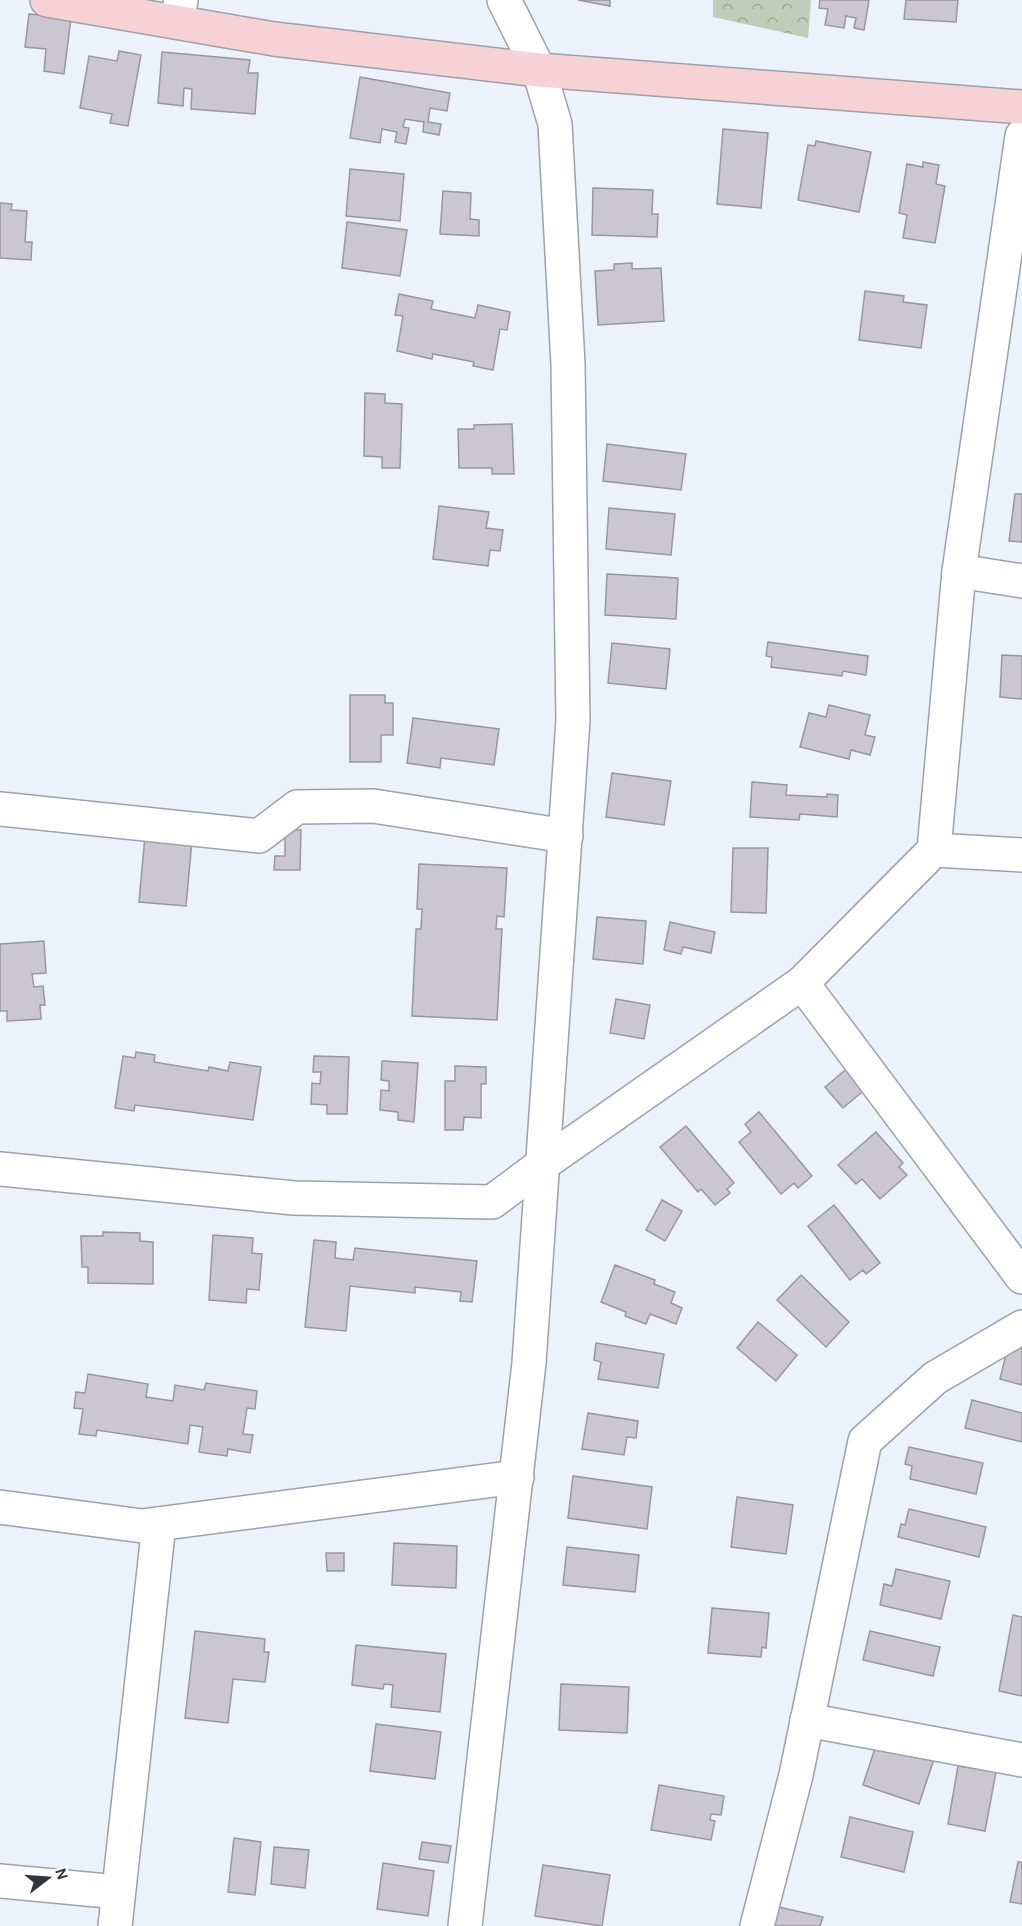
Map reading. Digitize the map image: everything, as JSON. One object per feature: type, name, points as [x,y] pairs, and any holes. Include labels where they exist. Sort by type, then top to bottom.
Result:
[{"type":"street","points":[[47,0],[179,11],[274,39],[538,70],[1022,107]]},
{"type":"street","points":[[465,1926],[529,1363],[573,720],[568,364],[555,124],[538,70],[504,0]]},
{"type":"street","points":[[0,1169],[294,1198],[492,1202],[802,983],[934,850],[959,571],[1022,136]]},
{"type":"street","points":[[959,571],[1022,581]]},
{"type":"street","points":[[0,809],[259,836],[297,807],[373,806],[566,836]]},
{"type":"street","points":[[934,850],[1022,855]]},
{"type":"street","points":[[802,983],[1022,1277]]},
{"type":"street","points":[[757,1926],[807,1720],[865,1441],[935,1378],[1022,1327]]},
{"type":"street","points":[[0,1507],[142,1526],[517,1477]]},
{"type":"street","points":[[115,1926],[159,1524]]},
{"type":"street","points":[[807,1720],[1022,1760]]},
{"type":"street","points":[[0,1881],[118,1892]]},
{"type":"green space","points":[[713,0],[811,0],[808,38],[713,17]]},
{"type":"building","points":[[578,0],[610,0],[610,6]]},
{"type":"building","points":[[820,0],[869,0],[864,30],[854,28],[856,18],[846,16],[844,28],[825,25],[828,9],[819,8]]},
{"type":"building","points":[[906,0],[958,0],[956,22],[904,19]]},
{"type":"building","points":[[29,14],[71,18],[64,74],[44,71],[46,49],[25,47]]},
{"type":"building","points":[[119,51],[141,55],[128,126],[110,123],[112,114],[80,108],[89,56],[117,61]]},
{"type":"building","points":[[162,52],[250,60],[248,73],[258,73],[255,114],[191,109],[192,89],[184,88],[183,106],[158,103]]},
{"type":"building","points":[[360,77],[450,93],[447,111],[430,108],[428,122],[441,124],[439,135],[423,132],[424,122],[405,119],[403,127],[409,128],[406,144],[395,142],[397,132],[382,129],[380,143],[350,138]]},
{"type":"building","points":[[723,129],[768,133],[761,208],[717,204]]},
{"type":"building","points":[[816,141],[871,152],[859,212],[798,200],[808,145],[815,146]]},
{"type":"building","points":[[923,162],[939,165],[936,184],[945,186],[935,243],[903,238],[907,215],[899,213],[907,164],[923,167]]},
{"type":"building","points":[[350,169],[404,174],[400,221],[346,216]]},
{"type":"building","points":[[593,188],[653,190],[652,214],[658,214],[657,237],[592,235]]},
{"type":"building","points":[[443,191],[471,193],[470,219],[479,220],[479,236],[440,234]]},
{"type":"building","points":[[0,203],[12,204],[11,210],[27,211],[25,242],[32,242],[31,260],[0,258]]},
{"type":"building","points":[[347,222],[407,230],[400,276],[342,268]]},
{"type":"building","points":[[632,263],[632,269],[661,268],[664,321],[598,325],[595,271],[614,270],[614,264]]},
{"type":"building","points":[[865,291],[904,296],[903,302],[927,305],[921,348],[859,340]]},
{"type":"building","points":[[399,294],[433,301],[431,309],[475,318],[478,305],[510,312],[507,330],[500,329],[493,370],[473,366],[474,362],[433,354],[432,359],[397,351],[403,316],[395,315]]},
{"type":"building","points":[[365,393],[385,394],[385,403],[402,404],[400,468],[382,468],[382,457],[364,456]]},
{"type":"building","points":[[512,424],[514,474],[492,474],[492,468],[459,468],[458,429],[474,429],[474,425]]},
{"type":"building","points":[[607,444],[686,454],[681,490],[603,481]]},
{"type":"building","points":[[1015,494],[1022,494],[1022,542],[1009,541]]},
{"type":"building","points":[[439,506],[489,512],[486,528],[503,530],[500,551],[490,550],[488,566],[433,559]]},
{"type":"building","points":[[609,508],[675,514],[671,555],[606,549]]},
{"type":"building","points":[[607,574],[678,578],[676,619],[605,615]]},
{"type":"building","points":[[768,642],[868,656],[866,675],[843,671],[842,676],[771,667],[772,657],[766,656]]},
{"type":"building","points":[[612,643],[670,649],[666,689],[608,683]]},
{"type":"building","points":[[1002,655],[1022,656],[1022,699],[1000,697]]},
{"type":"building","points":[[350,695],[385,695],[385,703],[393,703],[393,735],[381,735],[381,762],[350,762]]},
{"type":"building","points":[[829,705],[870,715],[865,735],[875,737],[870,755],[851,750],[849,759],[800,747],[809,713],[826,717]]},
{"type":"building","points":[[413,718],[499,729],[494,765],[441,758],[440,768],[407,763]]},
{"type":"building","points":[[612,773],[671,781],[664,825],[606,817]]},
{"type":"building","points":[[752,782],[787,785],[786,795],[827,797],[827,794],[838,795],[837,817],[800,814],[799,820],[750,817]]},
{"type":"building","points":[[285,830],[301,830],[300,870],[274,870],[275,856],[285,856]]},
{"type":"building","points":[[145,836],[192,840],[186,906],[139,902]]},
{"type":"building","points":[[733,848],[768,848],[766,913],[731,912]]},
{"type":"building","points":[[419,864],[507,868],[504,917],[497,916],[496,929],[502,929],[497,1020],[412,1016],[416,929],[421,929],[422,909],[417,909]]},
{"type":"building","points":[[597,917],[646,921],[643,964],[593,959]]},
{"type":"building","points":[[670,922],[715,932],[711,953],[683,947],[681,954],[664,950]]},
{"type":"building","points":[[44,941],[46,973],[32,974],[34,987],[43,986],[45,1005],[40,1005],[41,1019],[7,1021],[7,1011],[0,1011],[0,944]]},
{"type":"building","points":[[616,999],[650,1005],[644,1039],[610,1033]]},
{"type":"building","points":[[136,1052],[155,1055],[154,1062],[208,1071],[209,1067],[228,1071],[230,1062],[261,1067],[253,1120],[135,1105],[134,1111],[115,1108],[123,1056],[135,1058]]},
{"type":"building","points":[[314,1056],[349,1057],[347,1114],[327,1114],[327,1105],[311,1104],[312,1083],[320,1084],[321,1072],[313,1072]]},
{"type":"building","points":[[382,1061],[418,1063],[414,1122],[398,1120],[398,1112],[380,1110],[381,1090],[389,1091],[389,1081],[381,1080]]},
{"type":"building","points":[[455,1066],[486,1067],[486,1084],[481,1084],[481,1118],[464,1117],[463,1130],[445,1130],[445,1081],[455,1081]]},
{"type":"building","points":[[850,1066],[868,1087],[843,1108],[825,1087]]},
{"type":"building","points":[[759,1112],[812,1176],[798,1188],[794,1183],[781,1194],[739,1142],[751,1132],[745,1124]]},
{"type":"building","points":[[686,1126],[734,1183],[727,1189],[730,1193],[715,1205],[701,1189],[698,1192],[660,1147]]},
{"type":"building","points":[[876,1132],[903,1163],[899,1167],[907,1175],[880,1199],[862,1179],[856,1184],[838,1165]]},
{"type":"building","points":[[662,1200],[682,1211],[665,1241],[646,1230]]},
{"type":"building","points":[[834,1205],[880,1263],[866,1274],[863,1270],[850,1280],[808,1226]]},
{"type":"building","points":[[103,1232],[140,1233],[140,1241],[153,1242],[153,1284],[88,1283],[88,1267],[82,1267],[81,1236],[103,1236]]},
{"type":"building","points":[[213,1235],[253,1238],[252,1253],[262,1254],[259,1290],[247,1289],[246,1303],[209,1300]]},
{"type":"building","points":[[314,1240],[336,1242],[335,1258],[353,1260],[355,1248],[477,1261],[472,1302],[460,1301],[461,1292],[415,1287],[415,1293],[350,1286],[346,1331],[305,1327]]},
{"type":"building","points":[[615,1265],[655,1280],[654,1284],[675,1292],[671,1303],[682,1308],[676,1324],[650,1314],[646,1324],[625,1316],[626,1312],[601,1302]]},
{"type":"building","points":[[801,1275],[849,1322],[826,1347],[777,1300]]},
{"type":"building","points":[[758,1322],[797,1355],[776,1381],[737,1348]]},
{"type":"building","points":[[1010,1338],[1022,1341],[1022,1385],[1000,1379]]},
{"type":"building","points":[[596,1343],[664,1354],[658,1388],[598,1379],[601,1362],[594,1360]]},
{"type":"building","points":[[88,1374],[148,1384],[146,1397],[173,1401],[175,1385],[204,1390],[206,1383],[257,1391],[255,1409],[247,1408],[243,1434],[253,1435],[250,1453],[228,1449],[227,1456],[199,1452],[203,1427],[190,1425],[188,1444],[97,1430],[96,1436],[79,1434],[83,1409],[74,1408],[76,1392],[85,1393]]},
{"type":"building","points":[[972,1400],[1022,1413],[1022,1442],[965,1428]]},
{"type":"building","points":[[588,1413],[638,1421],[636,1438],[627,1437],[624,1455],[582,1449]]},
{"type":"building","points":[[909,1447],[983,1463],[976,1494],[910,1479],[912,1466],[905,1464]]},
{"type":"building","points":[[573,1476],[652,1487],[647,1529],[568,1518]]},
{"type":"building","points":[[737,1497],[793,1505],[786,1554],[731,1547]]},
{"type":"building","points":[[909,1509],[986,1527],[979,1557],[898,1537],[901,1524],[905,1525]]},
{"type":"building","points":[[394,1543],[457,1546],[456,1588],[392,1585]]},
{"type":"building","points":[[567,1547],[639,1555],[635,1592],[563,1585]]},
{"type":"building","points":[[326,1553],[344,1553],[344,1571],[327,1571]]},
{"type":"building","points":[[896,1569],[950,1581],[941,1619],[880,1605],[884,1584],[892,1586]]},
{"type":"building","points":[[712,1608],[769,1613],[766,1648],[762,1647],[761,1657],[708,1653]]},
{"type":"building","points":[[1013,1615],[1022,1617],[1022,1696],[999,1691]]},
{"type":"building","points":[[195,1631],[265,1639],[264,1652],[269,1652],[265,1682],[233,1679],[228,1723],[185,1718]]},
{"type":"building","points":[[870,1631],[940,1647],[933,1676],[863,1660]]},
{"type":"building","points":[[356,1645],[446,1654],[440,1712],[391,1707],[393,1685],[384,1684],[383,1689],[352,1685]]},
{"type":"building","points":[[561,1684],[629,1687],[627,1733],[559,1730]]},
{"type":"building","points":[[376,1724],[441,1732],[435,1779],[370,1771]]},
{"type":"building","points":[[876,1745],[936,1753],[919,1804],[863,1785]]},
{"type":"building","points":[[958,1766],[996,1772],[985,1831],[948,1824]]},
{"type":"building","points":[[659,1785],[724,1796],[721,1815],[711,1814],[710,1820],[715,1821],[711,1840],[651,1830]]},
{"type":"building","points":[[850,1817],[913,1832],[904,1872],[841,1857]]},
{"type":"building","points":[[234,1838],[261,1842],[255,1895],[228,1892]]},
{"type":"building","points":[[422,1842],[451,1846],[448,1863],[419,1859]]},
{"type":"building","points":[[274,1847],[309,1850],[305,1888],[271,1884]]},
{"type":"building","points":[[1018,1862],[1022,1862],[1022,1904],[1010,1902]]},
{"type":"building","points":[[383,1863],[434,1871],[428,1916],[377,1909]]},
{"type":"building","points":[[543,1865],[610,1875],[602,1926],[535,1916]]},
{"type":"building","points":[[770,1905],[823,1917],[820,1926],[765,1926]]}]
